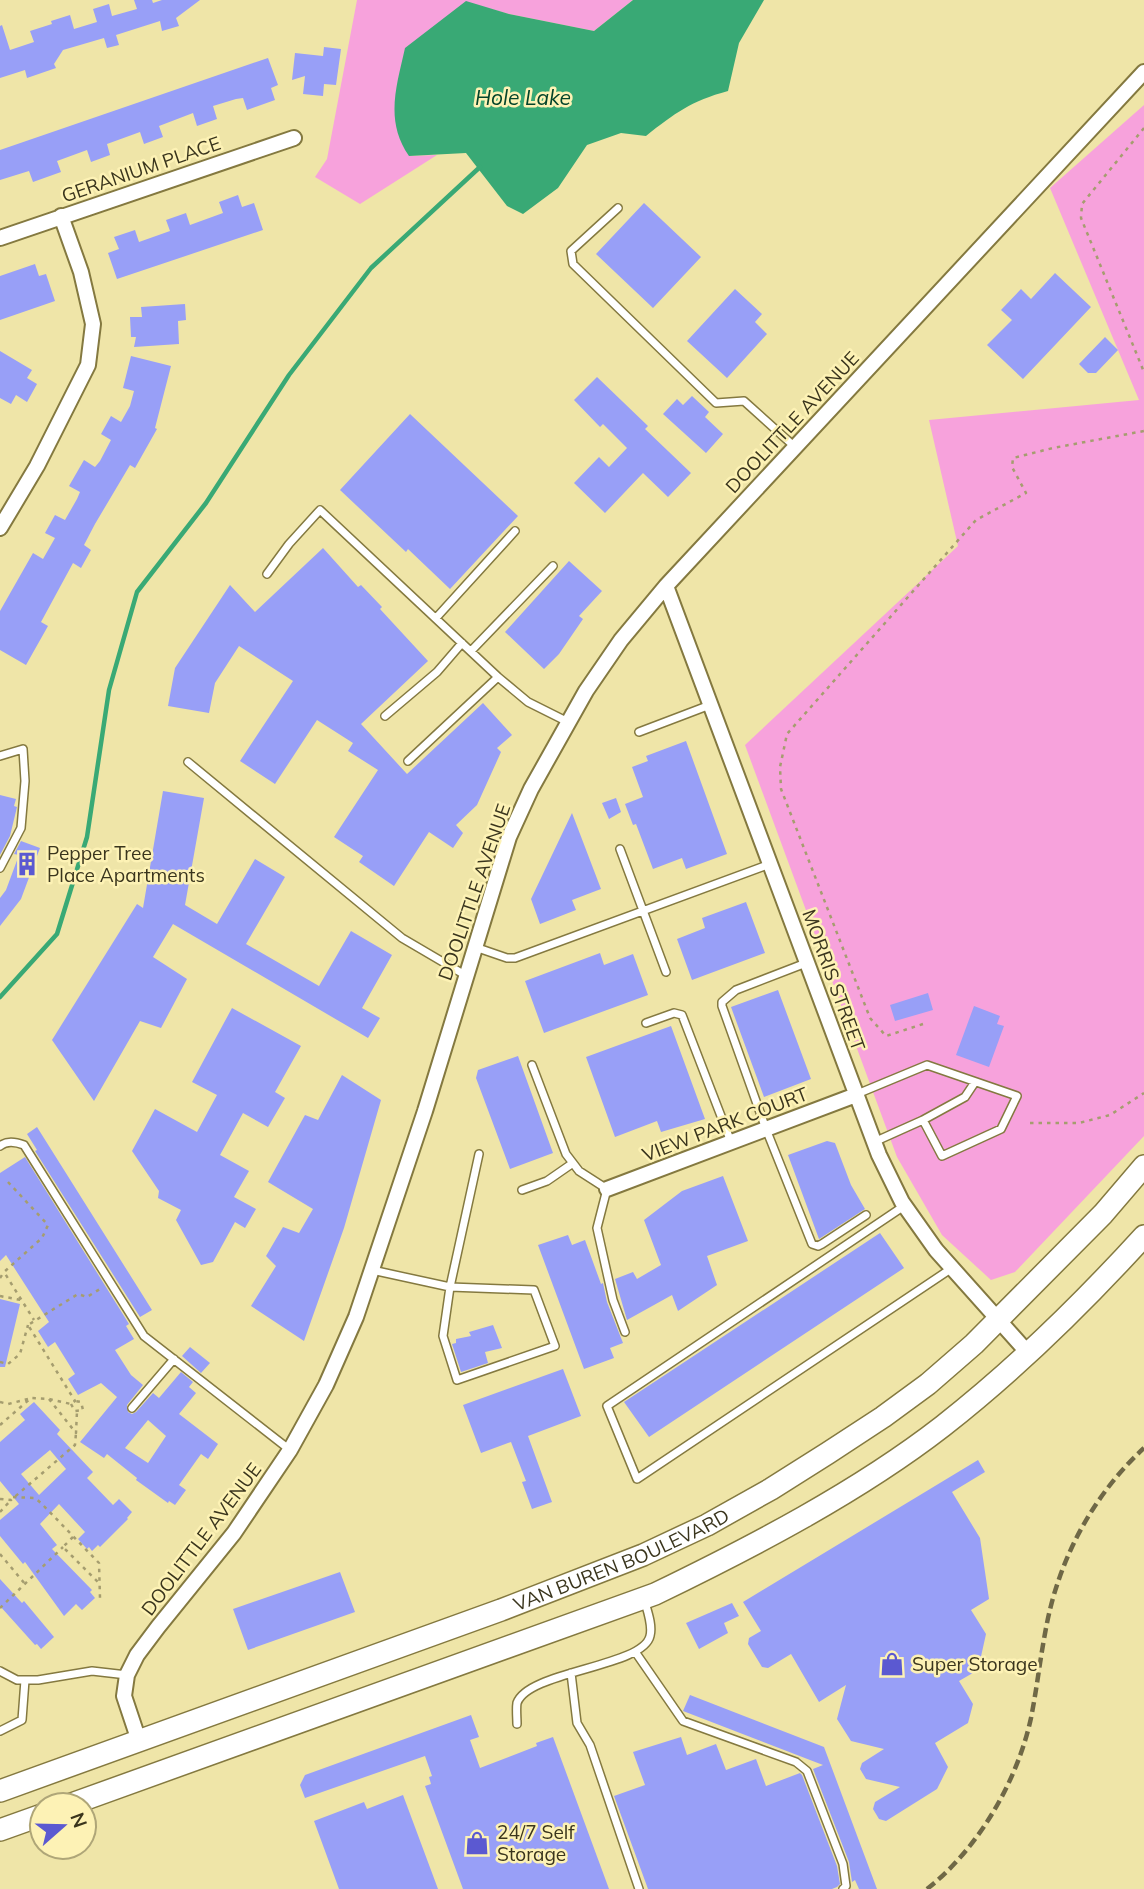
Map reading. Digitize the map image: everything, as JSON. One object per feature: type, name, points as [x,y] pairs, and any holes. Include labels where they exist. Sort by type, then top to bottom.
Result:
[{"type":"main road","name":"VAN BUREN BOULEVARD","points":[[0,1791],[501,1610],[643,1555],[707,1525],[771,1489],[883,1418],[928,1384],[997,1320],[1103,1214],[1144,1166]]},
{"type":"main road","name":"VAN BUREN BOULEVARD","points":[[98,1795],[644,1598],[731,1557],[878,1470],[942,1427],[1075,1309],[1144,1237]]},
{"type":"main road","points":[[0,1830],[28,1820]]},
{"type":"street","name":"DOOLITTLE AVENUE","points":[[127,1675],[137,1655],[234,1533],[290,1450],[336,1362],[356,1317],[425,1111],[509,836],[531,789],[621,640],[666,586],[1144,72]]},
{"type":"street","name":"GERANIUM PLACE","points":[[0,238],[294,138]]},
{"type":"street","points":[[0,528],[37,466],[88,365],[93,324],[81,272],[61,216]]},
{"type":"street","name":"MORRIS STREET","points":[[666,586],[874,1142],[904,1206],[952,1268],[1028,1353]]},
{"type":"street","name":"VIEW PARK COURT","points":[[607,1189],[856,1095]]},
{"type":"street","points":[[127,1675],[124,1696],[139,1741]]},
{"type":"lane","points":[[618,208],[571,251],[573,264],[716,403],[744,401],[794,447]]},
{"type":"lane","points":[[267,574],[289,544],[320,510],[498,677],[528,702],[569,723]]},
{"type":"lane","points":[[436,618],[515,531]]},
{"type":"lane","points":[[471,651],[553,566]]},
{"type":"lane","points":[[385,716],[437,672],[461,643]]},
{"type":"lane","points":[[408,761],[498,677]]},
{"type":"lane","points":[[639,732],[710,705]]},
{"type":"lane","points":[[0,756],[23,748],[25,781],[21,828],[0,868]]},
{"type":"lane","points":[[188,762],[402,938],[465,975]]},
{"type":"lane","points":[[620,849],[666,971]]},
{"type":"lane","points":[[475,947],[507,958],[515,958],[770,864]]},
{"type":"lane","points":[[807,963],[736,990],[722,1002],[766,1129],[812,1244],[822,1244],[866,1215]]},
{"type":"lane","points":[[646,1023],[674,1013],[682,1015],[730,1142]]},
{"type":"lane","points":[[532,1065],[562,1144],[573,1163],[590,1179],[607,1189],[597,1228],[613,1300],[625,1332]]},
{"type":"lane","points":[[856,1095],[927,1065],[1017,1097],[1001,1129],[942,1156],[923,1120]]},
{"type":"lane","points":[[874,1142],[965,1097],[975,1082]]},
{"type":"lane","points":[[0,1146],[3,1143],[15,1142],[24,1145],[144,1336],[290,1450]]},
{"type":"lane","points":[[372,1270],[450,1287],[534,1290],[555,1346],[457,1380],[443,1336],[450,1287],[479,1154]]},
{"type":"lane","points":[[523,1190],[547,1181],[573,1163]]},
{"type":"lane","points":[[904,1206],[607,1406],[637,1479],[952,1268]]},
{"type":"lane","points":[[132,1408],[174,1359]]},
{"type":"lane","points":[[517,1724],[517,1702],[525,1693],[571,1673],[636,1653],[647,1645],[651,1634],[644,1598]]},
{"type":"lane","points":[[636,1653],[683,1721],[796,1762],[807,1770],[843,1864],[846,1886],[843,1889]]},
{"type":"lane","points":[[0,1671],[17,1680],[92,1671],[127,1675]]},
{"type":"lane","points":[[571,1673],[577,1723],[590,1745],[639,1889]]},
{"type":"lane","points":[[0,1731],[22,1720],[25,1680]]},
{"type":"path","points":[[1144,128],[1082,204],[1081,218],[1144,372]]},
{"type":"path","points":[[923,1024],[886,1036],[870,1017],[781,789],[780,767],[786,734],[975,520],[1026,494],[1012,467],[1013,458],[1144,431]]},
{"type":"path","points":[[1030,1123],[1079,1123],[1110,1115],[1144,1093]]},
{"type":"path","points":[[0,1278],[42,1238],[48,1225],[8,1182]]},
{"type":"path","points":[[4,1272],[34,1320]]},
{"type":"path","points":[[0,1362],[8,1364],[20,1354],[28,1325],[78,1294],[87,1297],[111,1282]]},
{"type":"path","points":[[0,1296],[21,1300]]},
{"type":"path","points":[[0,1512],[12,1498],[75,1445],[77,1411],[28,1325]]},
{"type":"path","points":[[0,1402],[8,1404],[31,1398],[81,1402],[83,1410],[77,1411]]},
{"type":"path","points":[[0,1425],[31,1398]]},
{"type":"path","points":[[49,1399],[76,1433]]},
{"type":"path","points":[[0,1499],[35,1498],[99,1563],[100,1598]]},
{"type":"path","points":[[0,1608],[73,1537]]},
{"type":"path","points":[[63,1547],[100,1584]]},
{"type":"path","points":[[0,1554],[25,1584]]},
{"type":"shaded area","points":[[357,0],[633,0],[594,31],[509,14],[466,2],[437,25],[409,156],[437,155],[360,204],[315,177],[327,159]]},
{"type":"shaded area","points":[[1144,105],[1144,1136],[1015,1272],[991,1280],[942,1235],[897,1157],[745,745],[958,546],[929,420],[1139,400],[1050,188]]},
{"type":"water","name":"Hole Lake","points":[[633,0],[764,0],[739,43],[728,91],[684,109],[646,136],[621,133],[587,145],[558,188],[523,214],[507,206],[466,153],[409,156],[397,130],[395,117],[396,91],[405,48],[466,1],[509,14],[594,31]]},
{"type":"building","points":[[134,0],[152,0],[153,3],[162,0],[200,0],[176,18],[179,26],[162,31],[160,21],[116,35],[119,45],[107,48],[104,38],[63,50],[54,64],[56,68],[27,78],[25,70],[0,78],[0,26],[2,25],[10,50],[34,42],[30,31],[52,24],[51,21],[70,15],[74,29],[97,22],[93,9],[109,4],[112,16],[137,9]]},
{"type":"building","points":[[324,47],[341,49],[336,85],[324,84],[323,96],[303,94],[305,76],[292,80],[295,53],[323,56]]},
{"type":"building","points":[[268,58],[278,85],[271,88],[275,100],[247,110],[243,98],[236,99],[213,106],[217,119],[197,126],[193,113],[159,126],[163,137],[144,144],[140,132],[107,144],[110,155],[91,162],[87,150],[57,161],[61,172],[33,182],[29,171],[0,180],[0,150]]},
{"type":"building","points":[[238,195],[242,207],[254,203],[263,230],[117,279],[108,253],[119,249],[114,237],[135,230],[139,242],[170,231],[166,220],[186,213],[190,225],[223,213],[219,202]]},
{"type":"building","points":[[644,203],[701,257],[653,308],[596,254]]},
{"type":"building","points":[[35,264],[39,276],[46,274],[55,301],[0,320],[0,276]]},
{"type":"building","points":[[1055,273],[1091,307],[1023,379],[987,345],[1012,320],[1001,310],[1021,289],[1031,299]]},
{"type":"building","points":[[735,289],[762,314],[755,322],[767,334],[727,378],[687,341]]},
{"type":"building","points":[[185,304],[186,320],[178,321],[179,344],[134,347],[136,337],[131,337],[130,317],[142,317],[141,307]]},
{"type":"building","points":[[1105,337],[1118,350],[1096,373],[1088,373],[1079,364]]},
{"type":"building","points":[[0,351],[32,370],[27,378],[37,384],[27,402],[16,395],[11,404],[0,398]]},
{"type":"building","points":[[131,356],[171,366],[155,428],[157,429],[135,468],[130,465],[95,524],[84,545],[91,550],[81,568],[73,563],[41,622],[48,626],[26,665],[0,650],[0,611],[33,553],[43,559],[55,538],[45,533],[55,515],[65,520],[77,499],[80,492],[69,486],[84,460],[95,467],[100,461],[111,440],[101,434],[111,416],[121,422],[130,406],[134,391],[123,388]]},
{"type":"building","points":[[597,377],[648,426],[645,429],[691,473],[668,497],[643,473],[605,513],[574,483],[599,457],[609,467],[627,448],[603,424],[600,427],[574,400]]},
{"type":"building","points":[[692,396],[709,412],[705,417],[723,434],[706,453],[663,414],[677,399],[683,405]]},
{"type":"building","points":[[410,414],[518,516],[450,589],[340,490]]},
{"type":"building","points":[[323,548],[358,587],[361,585],[382,607],[380,609],[428,661],[361,724],[407,774],[483,703],[512,735],[497,748],[501,752],[477,805],[456,825],[463,833],[453,848],[429,832],[394,886],[359,862],[363,856],[334,837],[378,770],[348,751],[353,743],[317,720],[275,784],[240,761],[293,681],[239,646],[215,683],[209,713],[168,706],[175,668],[230,585],[255,612]]},
{"type":"building","points":[[569,561],[602,591],[579,616],[583,619],[559,654],[544,669],[505,632]]},
{"type":"building","points":[[686,741],[727,854],[686,869],[682,858],[653,869],[636,824],[633,825],[625,804],[643,797],[632,767],[648,761],[646,756]]},
{"type":"building","points":[[163,791],[204,798],[185,905],[217,924],[255,859],[285,877],[246,944],[319,986],[351,931],[392,955],[362,1008],[380,1018],[368,1038],[173,924],[153,957],[187,979],[161,1028],[140,1021],[94,1101],[52,1040],[137,904],[143,908]]},
{"type":"building","name":"Pepper Tree Place Apartments","points":[[0,795],[16,799],[14,806],[17,807],[10,836],[0,855]]},
{"type":"building","points":[[616,798],[621,812],[609,819],[602,803]]},
{"type":"building","points":[[572,813],[601,889],[572,900],[576,910],[540,924],[531,899]]},
{"type":"building","points":[[21,841],[40,848],[21,899],[0,926],[0,898],[6,890],[19,855],[14,854]]},
{"type":"building","points":[[746,902],[765,953],[692,980],[677,939],[705,928],[702,918]]},
{"type":"building","points":[[600,953],[604,965],[633,954],[648,995],[544,1033],[525,981]]},
{"type":"building","points":[[778,990],[811,1079],[764,1097],[731,1007]]},
{"type":"building","points":[[928,993],[933,1010],[895,1021],[890,1005]]},
{"type":"building","points":[[974,1006],[1000,1016],[997,1024],[1004,1026],[989,1067],[956,1055]]},
{"type":"building","points":[[232,1008],[301,1046],[275,1092],[285,1098],[268,1127],[243,1113],[220,1155],[249,1171],[234,1197],[256,1209],[245,1228],[235,1222],[213,1262],[201,1265],[176,1220],[181,1210],[158,1198],[159,1191],[132,1151],[155,1109],[197,1132],[217,1095],[192,1082]]},
{"type":"building","points":[[671,1026],[705,1119],[661,1132],[657,1121],[615,1137],[586,1057]]},
{"type":"building","points":[[518,1056],[553,1153],[510,1169],[476,1078],[478,1070]]},
{"type":"building","points":[[342,1075],[381,1100],[344,1228],[304,1341],[251,1306],[276,1266],[266,1256],[283,1227],[299,1233],[313,1209],[268,1182],[305,1115],[318,1120]]},
{"type":"building","points":[[37,1127],[152,1310],[140,1317],[35,1151],[37,1150],[27,1134]]},
{"type":"building","points":[[827,1141],[835,1143],[851,1185],[865,1209],[819,1239],[788,1155]]},
{"type":"building","points":[[25,1157],[129,1324],[126,1326],[134,1339],[115,1350],[131,1375],[143,1385],[127,1405],[128,1412],[136,1412],[153,1393],[159,1398],[181,1372],[193,1382],[189,1387],[196,1393],[179,1414],[218,1444],[208,1459],[201,1454],[179,1485],[186,1490],[175,1505],[136,1480],[137,1478],[107,1454],[104,1458],[80,1442],[117,1397],[101,1383],[78,1395],[68,1379],[75,1374],[55,1342],[48,1347],[38,1331],[49,1322],[6,1255],[0,1261],[0,1173]],"holes":[[[148,1420],[166,1436],[148,1463],[125,1448]]]},
{"type":"building","points":[[723,1176],[748,1241],[707,1256],[717,1285],[678,1311],[672,1295],[627,1320],[615,1279],[633,1272],[637,1279],[661,1265],[644,1220],[682,1191]]},
{"type":"building","points":[[880,1233],[904,1268],[649,1437],[624,1402]]},
{"type":"building","points":[[568,1235],[572,1245],[585,1240],[623,1343],[610,1348],[614,1358],[584,1369],[538,1245]]},
{"type":"building","points":[[0,1299],[20,1304],[5,1367],[0,1367]]},
{"type":"building","points":[[493,1325],[502,1348],[485,1352],[488,1363],[461,1372],[452,1344],[456,1343],[456,1339],[471,1336],[469,1332]]},
{"type":"building","points":[[190,1347],[210,1363],[201,1373],[182,1356]]},
{"type":"building","points":[[563,1369],[581,1416],[528,1436],[552,1502],[532,1509],[522,1482],[526,1481],[511,1442],[481,1453],[463,1405]]},
{"type":"building","points":[[34,1402],[60,1430],[57,1434],[93,1472],[87,1478],[113,1505],[119,1499],[132,1512],[100,1547],[98,1545],[92,1551],[78,1539],[85,1532],[59,1504],[40,1524],[57,1545],[52,1549],[92,1590],[90,1592],[95,1598],[82,1610],[76,1604],[64,1616],[25,1562],[23,1564],[0,1536],[0,1520],[19,1504],[0,1481],[0,1442],[25,1420],[20,1414]],"holes":[[[50,1450],[66,1469],[39,1495],[21,1474]]]},
{"type":"building","points":[[978,1460],[985,1472],[952,1492],[980,1538],[989,1599],[971,1610],[986,1634],[978,1670],[959,1681],[973,1704],[968,1723],[935,1743],[948,1767],[937,1789],[886,1821],[879,1819],[873,1809],[875,1802],[900,1787],[866,1779],[860,1769],[862,1763],[884,1749],[851,1741],[837,1719],[846,1685],[819,1702],[791,1654],[768,1668],[762,1667],[748,1644],[749,1638],[761,1631],[743,1602]]},
{"type":"building","points":[[340,1572],[355,1612],[248,1650],[233,1609]]},
{"type":"building","points":[[0,1579],[22,1603],[24,1601],[54,1637],[41,1649],[0,1606]]},
{"type":"building","points":[[732,1603],[739,1616],[724,1623],[728,1633],[699,1649],[686,1623]]},
{"type":"building","points":[[690,1695],[824,1747],[877,1889],[859,1889],[855,1880],[852,1882],[849,1862],[813,1769],[823,1765],[683,1711]]},
{"type":"building","points":[[471,1715],[479,1737],[470,1740],[480,1768],[553,1737],[609,1889],[463,1889],[425,1786],[431,1784],[429,1777],[432,1776],[425,1756],[305,1798],[300,1785],[305,1775]]},
{"type":"building","points":[[681,1737],[687,1755],[716,1744],[726,1770],[756,1759],[766,1786],[800,1773],[837,1866],[840,1884],[832,1889],[648,1889],[614,1796],[645,1785],[633,1752]]},
{"type":"building","points":[[403,1795],[438,1889],[339,1889],[314,1821],[364,1802],[367,1809]]},
{"type":"waterway","points":[[0,997],[57,934],[87,837],[109,690],[137,592],[206,503],[289,375],[371,268],[480,167]]},
{"type":"railway","points":[[927,1889],[946,1873],[979,1834],[1005,1790],[1025,1742],[1049,1615],[1065,1563],[1093,1509],[1116,1477],[1144,1448]]},
{"type":"place","name":"Pepper Tree Place Apartments","points":[[27,864]]},
{"type":"place","name":"Super Storage","points":[[892,1664]]},
{"type":"place","name":"24/7 Self Storage","points":[[477,1843]]}]
